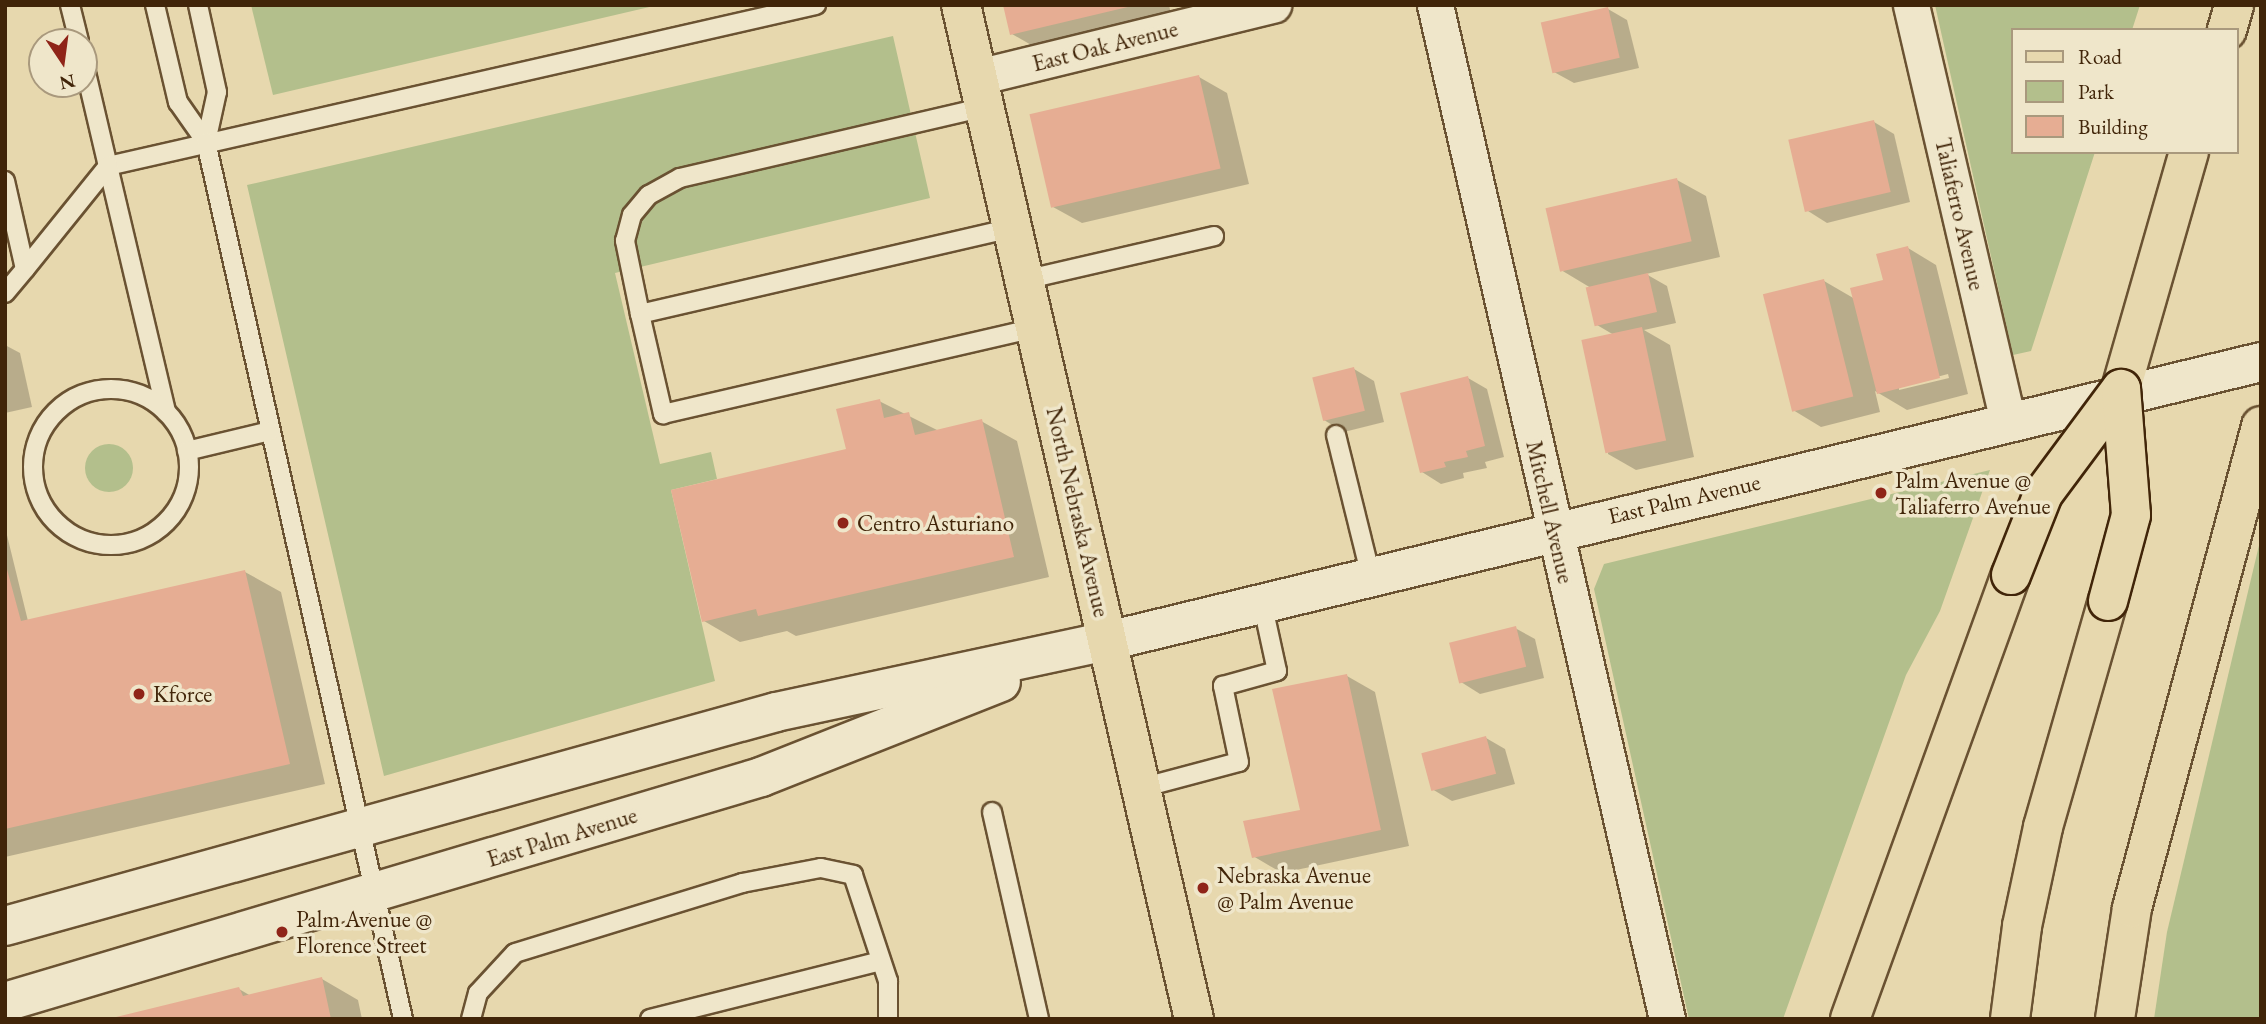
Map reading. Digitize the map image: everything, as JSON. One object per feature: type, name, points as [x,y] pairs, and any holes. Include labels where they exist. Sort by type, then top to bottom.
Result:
[{"type":"main road","name":"North Nebraska Avenue","points":[[961,5],[1194,1019]]},
{"type":"main road","points":[[2228,28],[2234,5]]},
{"type":"main road","points":[[2010,1019],[2022,926],[2043,827],[2131,514],[2121,389],[2188,154]]},
{"type":"main road","points":[[1850,1019],[2043,494],[2121,389]]},
{"type":"main road","points":[[2115,1019],[2132,908],[2261,426]]},
{"type":"street","name":"East Oak Avenue","points":[[980,92],[1273,5]]},
{"type":"street","name":"Mitchell Avenue","points":[[1435,5],[1667,1019]]},
{"type":"street","name":"Taliaferro Avenue","points":[[1911,5],[2008,422]]},
{"type":"street","name":"East Palm Avenue","points":[[5,926],[358,825],[776,712],[1108,641],[1555,530],[2261,362]]},
{"type":"street","name":"East Palm Avenue","points":[[5,1002],[374,895],[761,777],[1108,641]]},
{"type":"lane","points":[[70,5],[76,28]]},
{"type":"lane","points":[[155,5],[178,102],[206,142],[403,1019]]},
{"type":"lane","points":[[198,5],[218,92],[206,142]]},
{"type":"lane","points":[[5,293],[108,166],[816,5]]},
{"type":"lane","points":[[980,92],[680,178],[649,195],[632,215],[625,241],[663,414],[1035,328]]},
{"type":"lane","points":[[92,98],[166,412]]},
{"type":"lane","points":[[5,181],[25,268]]},
{"type":"lane","points":[[640,314],[1012,228]]},
{"type":"lane","points":[[1024,280],[1213,236]]},
{"type":"lane","points":[[123,389],[149,398],[166,412],[184,438],[187,451],[186,490],[174,515],[155,533],[130,544],[104,546],[80,540],[59,527],[43,508],[34,484],[32,459],[38,435],[52,414],[72,398],[96,390],[123,389]]},
{"type":"lane","points":[[187,451],[270,431]]},
{"type":"lane","points":[[1336,435],[1371,576]]},
{"type":"lane","points":[[1141,788],[1239,762],[1223,686],[1277,671],[1262,602]]},
{"type":"lane","points":[[992,812],[1039,1019]]},
{"type":"lane","points":[[471,1019],[478,993],[514,953],[743,883],[821,868],[853,875],[888,981],[888,1019]]},
{"type":"lane","points":[[650,1019],[881,961]]},
{"type":"green space","points":[[251,5],[658,5],[273,95]]},
{"type":"green space","points":[[1935,5],[2140,5],[2133,28],[2010,28],[2010,154],[2094,154],[2031,351],[2013,355]]},
{"type":"green space","points":[[893,36],[930,198],[615,273],[660,464],[711,452],[717,479],[671,490],[715,681],[384,776],[247,185]]},
{"type":"green space","points":[[109,444],[126,451],[133,468],[126,485],[109,492],[92,485],[85,468],[92,451]]},
{"type":"green space","points":[[1990,470],[1940,611],[1906,675],[1783,1019],[1689,1019],[1594,589],[1604,564]]},
{"type":"green space","points":[[2261,537],[2261,1019],[2154,1019],[2167,932]]},
{"type":"building","points":[[1003,5],[1132,5],[1132,6],[1010,35]]},
{"type":"building","points":[[1608,7],[1620,58],[1552,73],[1541,23]]},
{"type":"building","points":[[1199,75],[1221,169],[1051,208],[1029,114]]},
{"type":"building","points":[[1874,120],[1891,192],[1805,212],[1788,140]]},
{"type":"building","points":[[1677,178],[1692,241],[1560,272],[1545,208]]},
{"type":"building","points":[[1908,246],[1940,378],[1877,394],[1850,288],[1883,280],[1876,254]]},
{"type":"building","points":[[1648,273],[1657,312],[1595,326],[1586,287]]},
{"type":"building","points":[[1824,279],[1853,396],[1792,412],[1763,294]]},
{"type":"building","points":[[1642,327],[1666,440],[1605,453],[1581,340]]},
{"type":"building","points":[[1354,367],[1365,411],[1323,421],[1312,377]]},
{"type":"building","points":[[1468,376],[1485,446],[1466,451],[1468,457],[1444,462],[1446,467],[1420,473],[1400,393]]},
{"type":"building","name":"Centro Asturiano","points":[[880,399],[884,418],[909,412],[915,435],[982,419],[1014,557],[758,616],[756,609],[702,622],[671,490],[846,449],[836,409]]},
{"type":"building","name":"Kforce","points":[[5,562],[21,621],[245,570],[290,764],[5,829]]},
{"type":"building","points":[[1516,626],[1526,667],[1459,683],[1449,643]]},
{"type":"building","points":[[1347,674],[1381,830],[1252,858],[1243,821],[1300,810],[1272,689]]},
{"type":"building","points":[[1486,736],[1496,774],[1431,791],[1421,753]]},
{"type":"building","points":[[322,977],[331,1019],[108,1019],[239,987],[243,996]]},
{"type":"place","name":"Palm Avenue @ Taliaferro Avenue","points":[[1881,493]]},
{"type":"place","name":"Centro Asturiano","points":[[843,523]]},
{"type":"place","name":"Kforce","points":[[139,694]]},
{"type":"place","name":"Nebraska Avenue @ Palm Avenue","points":[[1203,888]]},
{"type":"place","name":"Palm Avenue @ Florence Street","points":[[282,932]]}]
